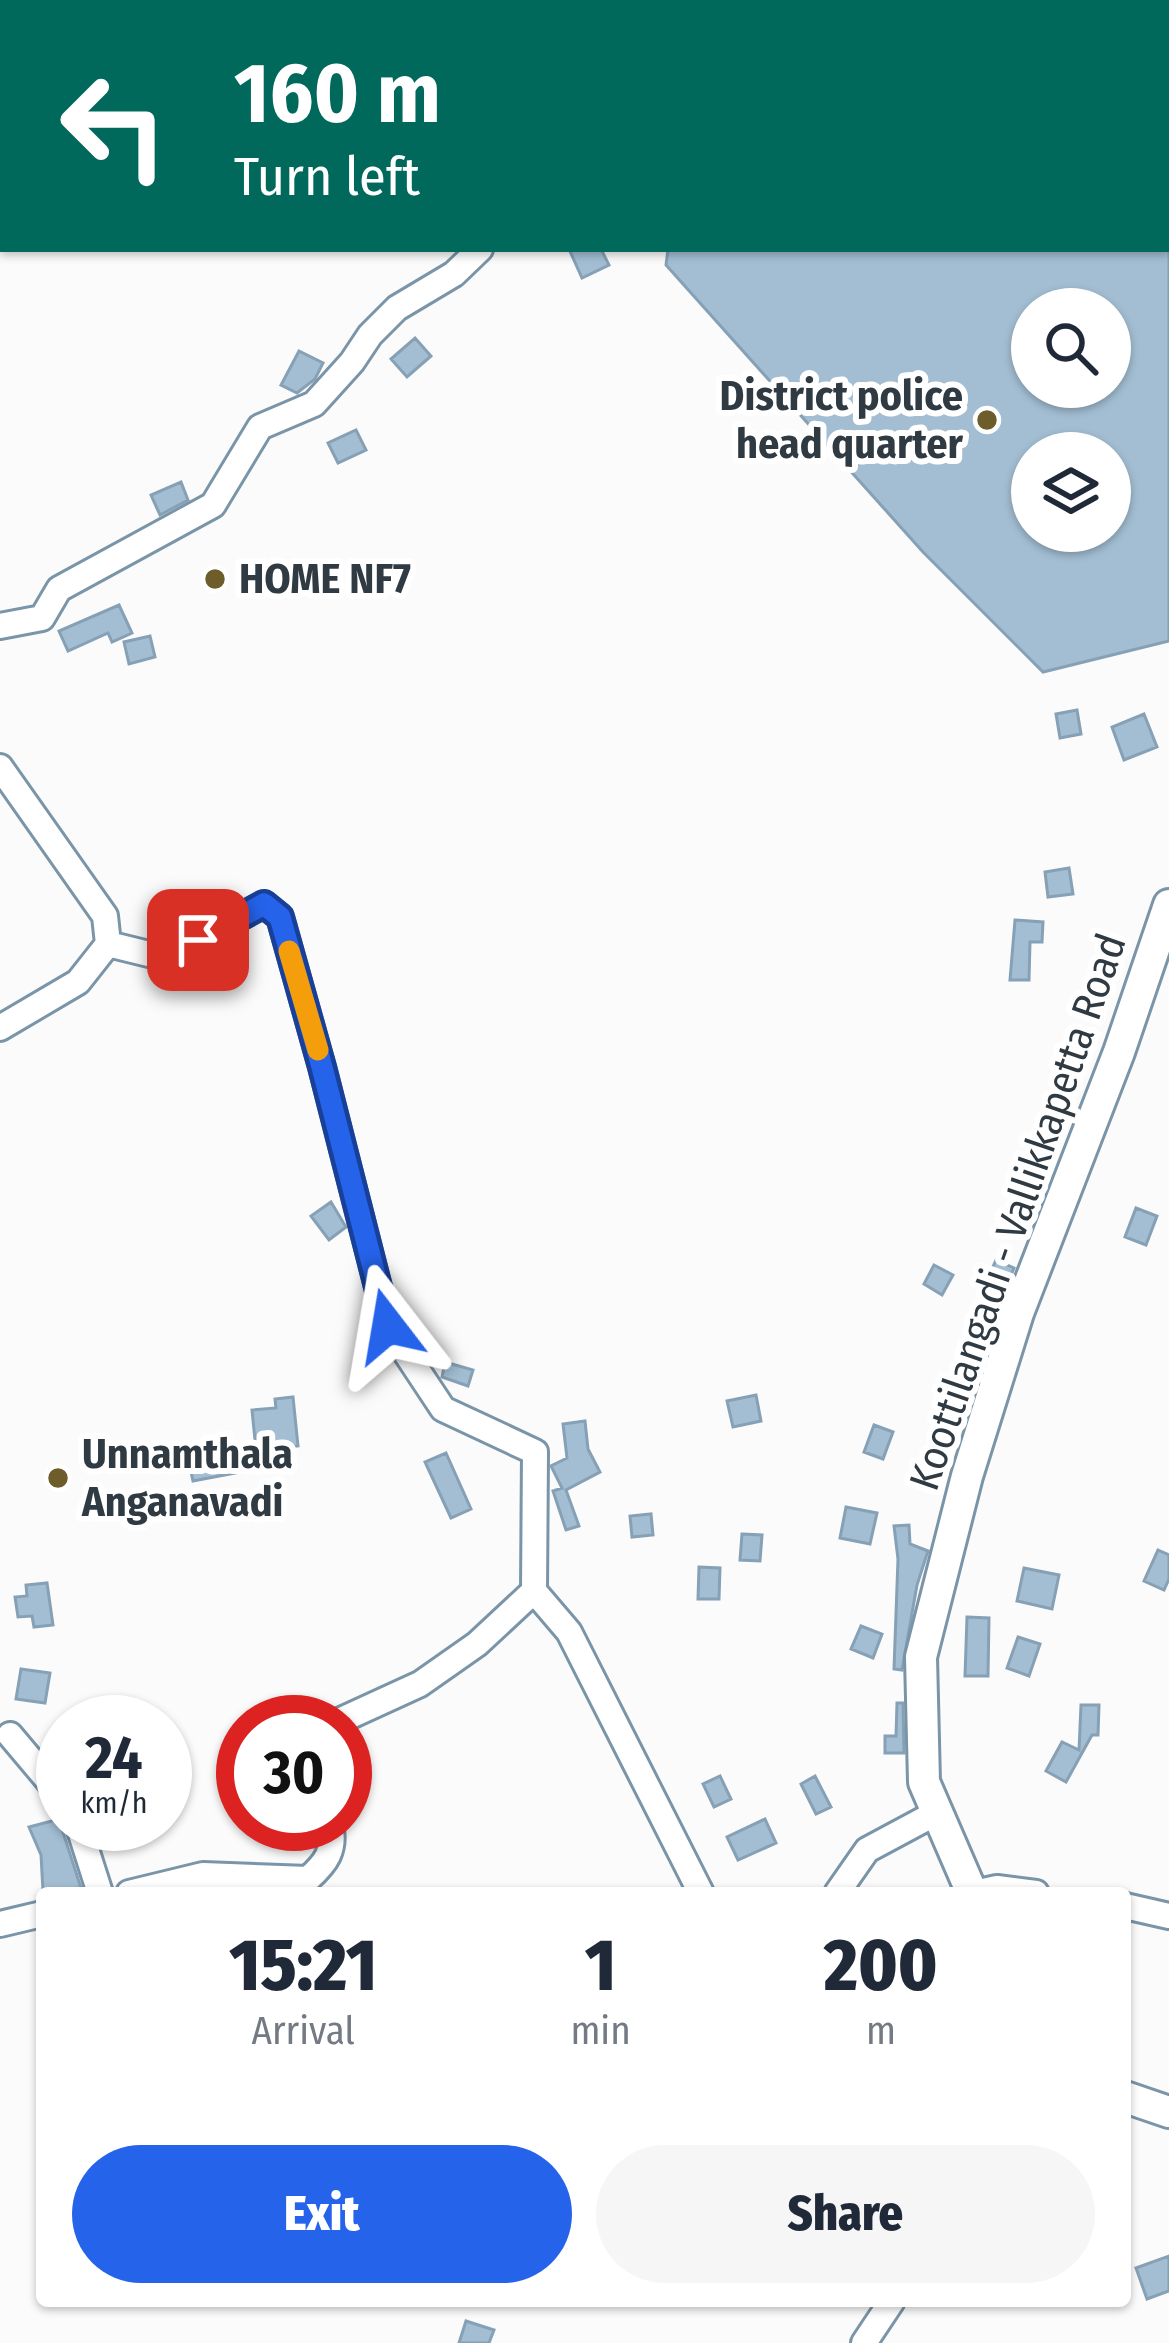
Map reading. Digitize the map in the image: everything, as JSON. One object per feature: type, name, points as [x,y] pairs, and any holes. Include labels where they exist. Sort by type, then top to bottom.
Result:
[{"type":"main road","name":"Koottilangadi - Vallikkapetta Road","points":[[970,1887],[924,1782],[921,1657],[967,1476],[1018,1313],[1119,1052],[1169,905]]},
{"type":"main road","points":[[1131,2099],[1169,2112]]},
{"type":"street","points":[[0,626],[42,619],[58,589],[212,505],[260,427],[314,404],[397,308],[454,274],[477,252]]},
{"type":"street","points":[[0,767],[105,916],[108,944],[78,982],[0,1028]]},
{"type":"street","points":[[108,944],[165,958],[264,904],[280,917],[388,1326],[443,1408],[535,1452],[534,1592],[569,1632],[698,1887]]},
{"type":"street","points":[[372,1706],[420,1684],[478,1644],[534,1592]]},
{"type":"street","points":[[10,1736],[36,1766]]},
{"type":"street","points":[[841,1887],[867,1850],[937,1813]]},
{"type":"street","points":[[87,1851],[98,1887]]},
{"type":"street","points":[[154,1887],[203,1875],[311,1886],[329,1860],[329,1851]]},
{"type":"street","points":[[1131,1907],[1169,1916]]},
{"type":"street","points":[[0,1924],[36,1915]]},
{"type":"street","points":[[864,2343],[888,2307]]},
{"type":"building","points":[[570,252],[602,252],[609,265],[582,278]]},
{"type":"building","name":"District police head quarter","points":[[668,252],[1169,252],[1169,641],[1043,672],[923,552],[666,265]]},
{"type":"building","points":[[415,338],[431,356],[407,377],[391,359]]},
{"type":"building","points":[[299,351],[323,363],[315,379],[297,393],[281,385]]},
{"type":"building","points":[[356,430],[366,450],[338,463],[328,443]]},
{"type":"building","points":[[181,482],[188,500],[160,515],[151,495]]},
{"type":"building","points":[[119,605],[132,633],[112,642],[108,633],[68,651],[59,631]]},
{"type":"building","points":[[150,636],[155,657],[129,664],[124,642]]},
{"type":"building","points":[[1077,710],[1081,734],[1060,738],[1056,714]]},
{"type":"building","points":[[1144,714],[1157,747],[1124,760],[1112,727]]},
{"type":"building","points":[[1069,868],[1073,894],[1048,897],[1045,872]]},
{"type":"building","points":[[1015,920],[1043,922],[1042,942],[1030,942],[1029,980],[1010,980]]},
{"type":"building","points":[[331,1202],[346,1227],[329,1240],[311,1216]]},
{"type":"building","points":[[1136,1208],[1157,1216],[1146,1245],[1125,1237]]},
{"type":"building","points":[[996,1260],[1014,1268],[1002,1297],[983,1289]]},
{"type":"building","points":[[934,1265],[953,1275],[942,1295],[924,1284]]},
{"type":"building","points":[[445,1362],[473,1370],[468,1386],[442,1377]]},
{"type":"building","points":[[756,1395],[761,1421],[733,1427],[727,1401]]},
{"type":"building","points":[[293,1397],[298,1446],[256,1450],[252,1410],[276,1408],[275,1399]]},
{"type":"building","points":[[585,1421],[588,1449],[600,1472],[566,1490],[579,1526],[566,1530],[553,1491],[562,1488],[551,1466],[567,1458],[563,1424]]},
{"type":"building","points":[[874,1425],[893,1432],[883,1459],[864,1452]]},
{"type":"building","points":[[229,1445],[235,1473],[193,1481],[187,1454]]},
{"type":"building","points":[[446,1453],[471,1509],[451,1518],[425,1462]]},
{"type":"building","points":[[846,1507],[877,1513],[870,1544],[840,1538]]},
{"type":"building","points":[[651,1514],[653,1535],[632,1537],[630,1516]]},
{"type":"building","points":[[909,1525],[910,1544],[928,1551],[902,1670],[894,1669],[898,1559],[894,1526]]},
{"type":"building","points":[[742,1534],[762,1535],[760,1561],[740,1560]]},
{"type":"building","points":[[1158,1550],[1169,1555],[1164,1590],[1144,1581]]},
{"type":"building","points":[[699,1567],[720,1568],[719,1599],[698,1599]]},
{"type":"building","points":[[1024,1568],[1059,1575],[1052,1609],[1017,1601]]},
{"type":"building","points":[[47,1583],[53,1625],[34,1627],[32,1616],[18,1617],[15,1597],[27,1596],[26,1585]]},
{"type":"building","points":[[967,1617],[989,1618],[988,1676],[965,1676]]},
{"type":"building","points":[[861,1626],[882,1634],[873,1658],[851,1649]]},
{"type":"building","points":[[1018,1637],[1040,1644],[1029,1676],[1007,1668]]},
{"type":"building","points":[[21,1669],[50,1673],[46,1695],[36,1695],[36,1702],[16,1699]]},
{"type":"building","points":[[897,1703],[903,1703],[904,1753],[885,1753],[885,1736],[896,1736]]},
{"type":"building","points":[[1081,1705],[1099,1705],[1098,1735],[1092,1735],[1066,1782],[1046,1771],[1062,1742],[1079,1750]]},
{"type":"building","points":[[720,1776],[731,1799],[714,1807],[703,1784]]},
{"type":"building","points":[[815,1776],[831,1807],[816,1814],[801,1784]]},
{"type":"building","points":[[765,1819],[776,1843],[738,1860],[727,1837]]},
{"type":"building","points":[[39,1851],[69,1851],[81,1887],[43,1887]]},
{"type":"building","points":[[1169,2256],[1169,2291],[1147,2299],[1136,2268]]},
{"type":"building","points":[[466,2321],[494,2330],[489,2343],[459,2343]]},
{"type":"slow traffic","points":[[289,951],[318,1050]]},
{"type":"place","name":"District police head quarter","points":[[987,420]]},
{"type":"place","name":"HOME NF7","points":[[215,579]]},
{"type":"place","name":"Unnamthala Anganavadi","points":[[58,1478]]},
{"type":"route","points":[[198,940],[264,904],[280,917],[388,1326]]}]
